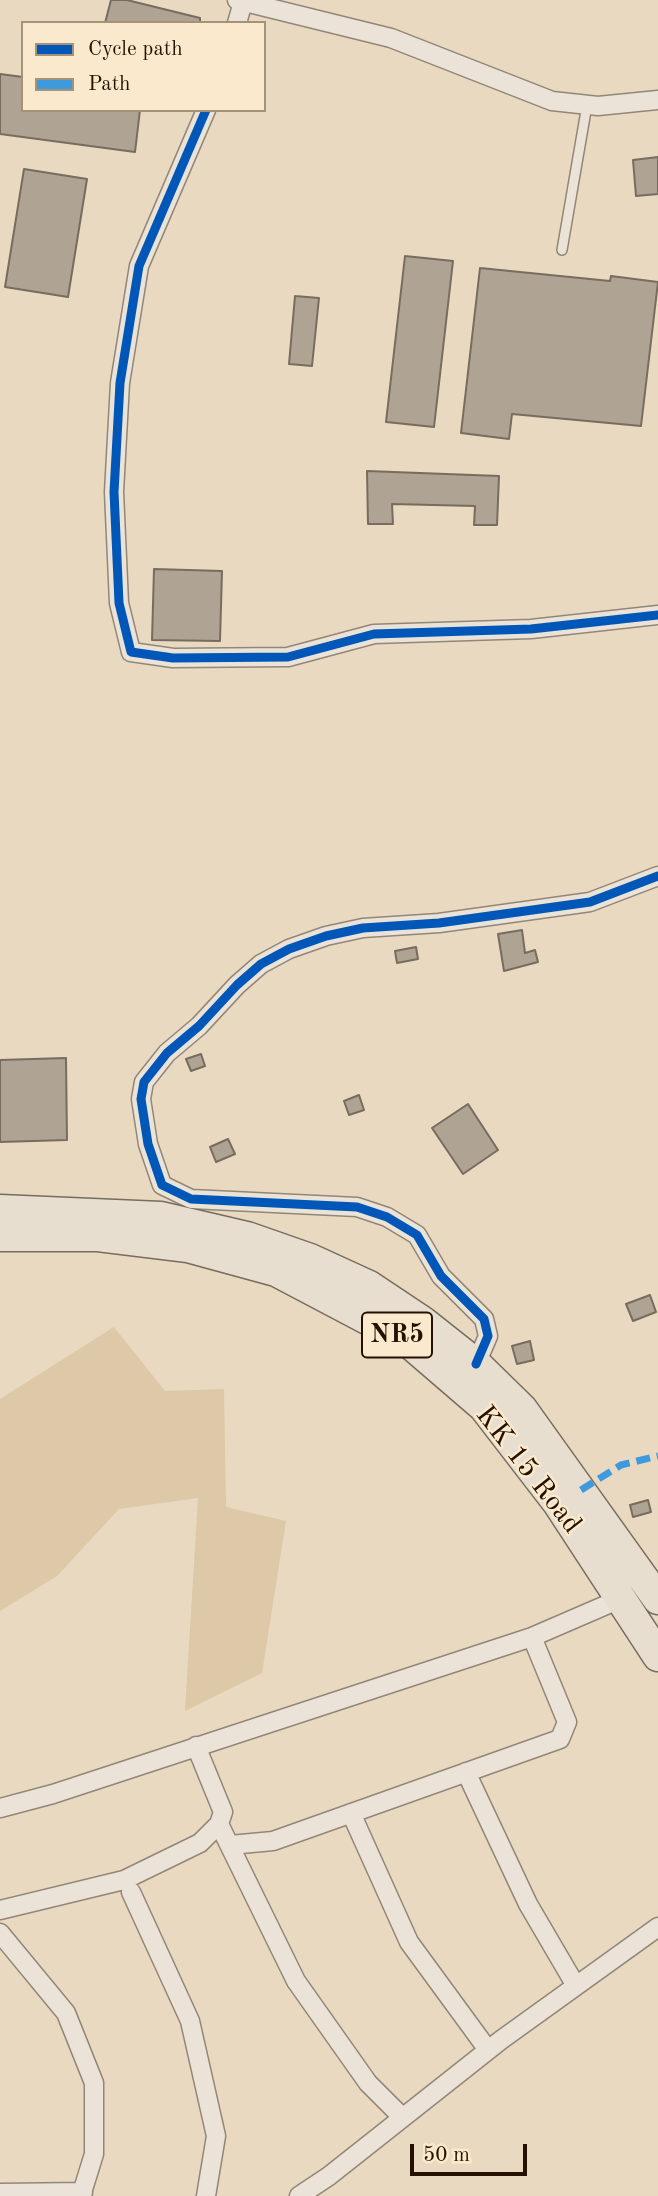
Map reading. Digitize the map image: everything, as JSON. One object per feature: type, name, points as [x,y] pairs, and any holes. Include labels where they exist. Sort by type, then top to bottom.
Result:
[{"type":"highway","name":"KK 15 Road","points":[[0,1210],[161,1217],[247,1237],[310,1259],[369,1286],[423,1322],[476,1364],[522,1409],[658,1599]]},
{"type":"highway","name":"KK 15 Road","points":[[0,1236],[98,1236],[188,1247],[276,1271],[405,1339],[484,1407],[558,1503],[658,1656]]},
{"type":"street","points":[[237,21],[240,1],[391,38],[552,101],[587,105],[628,105],[658,100]]},
{"type":"street","points":[[205,112],[139,266],[120,383],[115,506],[119,603],[131,652],[173,659],[288,657],[374,634],[531,629],[647,619],[658,615]]},
{"type":"street","points":[[476,1364],[488,1336],[484,1319],[441,1276],[417,1235],[397,1223],[357,1207],[191,1199],[162,1185],[148,1144],[141,1099],[144,1082],[167,1053],[199,1026],[237,985],[261,964],[289,949],[363,928],[439,923],[590,902],[658,877]]},
{"type":"street","points":[[0,1808],[53,1794],[533,1637],[620,1599]]},
{"type":"street","points":[[230,1845],[273,1841],[560,1739],[567,1722],[533,1637]]},
{"type":"street","points":[[0,1910],[124,1880],[200,1843],[219,1824],[223,1812],[196,1746]]},
{"type":"street","points":[[466,1772],[528,1905],[576,1986]]},
{"type":"street","points":[[351,1813],[409,1942],[488,2050]]},
{"type":"street","points":[[219,1824],[296,1981],[368,2083],[402,2118]]},
{"type":"street","points":[[131,1892],[190,2021],[216,2136],[206,2196]]},
{"type":"street","points":[[299,2196],[329,2176],[488,2050],[658,1927]]},
{"type":"street","points":[[0,1933],[66,2013],[94,2083],[94,2154],[82,2194],[0,2193]]},
{"type":"lane","points":[[562,250],[587,105]]},
{"type":"shaded area","points":[[114,1327],[165,1391],[224,1389],[226,1507],[286,1521],[262,1673],[185,1711],[198,1498],[119,1509],[57,1576],[0,1611],[0,1399]]},
{"type":"building","points":[[111,0],[127,0],[200,18],[200,21],[106,21]]},
{"type":"building","points":[[0,74],[21,77],[21,112],[140,112],[135,152],[0,134]]},
{"type":"building","points":[[658,157],[658,194],[636,196],[633,160]]},
{"type":"building","points":[[24,169],[87,179],[68,297],[5,287]]},
{"type":"building","points":[[405,256],[453,261],[434,427],[386,422]]},
{"type":"building","points":[[480,268],[610,281],[611,276],[658,282],[641,426],[512,414],[509,439],[461,433]]},
{"type":"building","points":[[295,296],[319,298],[312,366],[289,364]]},
{"type":"building","points":[[367,471],[499,476],[497,525],[474,525],[475,506],[392,504],[393,524],[368,524]]},
{"type":"building","points":[[154,569],[222,571],[220,641],[152,640]]},
{"type":"building","points":[[522,930],[525,953],[535,950],[538,962],[504,971],[498,934]]},
{"type":"building","points":[[416,947],[418,959],[397,963],[395,951]]},
{"type":"building","points":[[201,1054],[205,1066],[191,1071],[186,1059]]},
{"type":"building","points":[[66,1058],[67,1140],[0,1142],[0,1060]]},
{"type":"building","points":[[359,1095],[364,1110],[349,1115],[344,1101]]},
{"type":"building","points":[[468,1104],[498,1150],[463,1174],[432,1128]]},
{"type":"building","points":[[228,1139],[235,1154],[216,1162],[210,1147]]},
{"type":"building","points":[[650,1295],[656,1312],[633,1321],[626,1304]]},
{"type":"building","points":[[530,1341],[534,1360],[517,1364],[512,1346]]},
{"type":"building","points":[[648,1500],[651,1512],[633,1517],[630,1505]]},
{"type":"marked path","points":[[581,1490],[621,1465],[658,1456]]},
{"type":"cycle path","points":[[205,112],[139,266],[120,383],[114,492],[119,603],[131,652],[173,658],[288,657],[374,634],[531,629],[658,615]]},
{"type":"cycle path","points":[[476,1364],[488,1336],[484,1319],[441,1276],[417,1235],[387,1217],[357,1207],[191,1199],[162,1185],[148,1144],[141,1099],[144,1082],[167,1053],[199,1026],[237,985],[261,964],[289,949],[326,936],[363,928],[439,923],[590,902],[658,876]]}]
